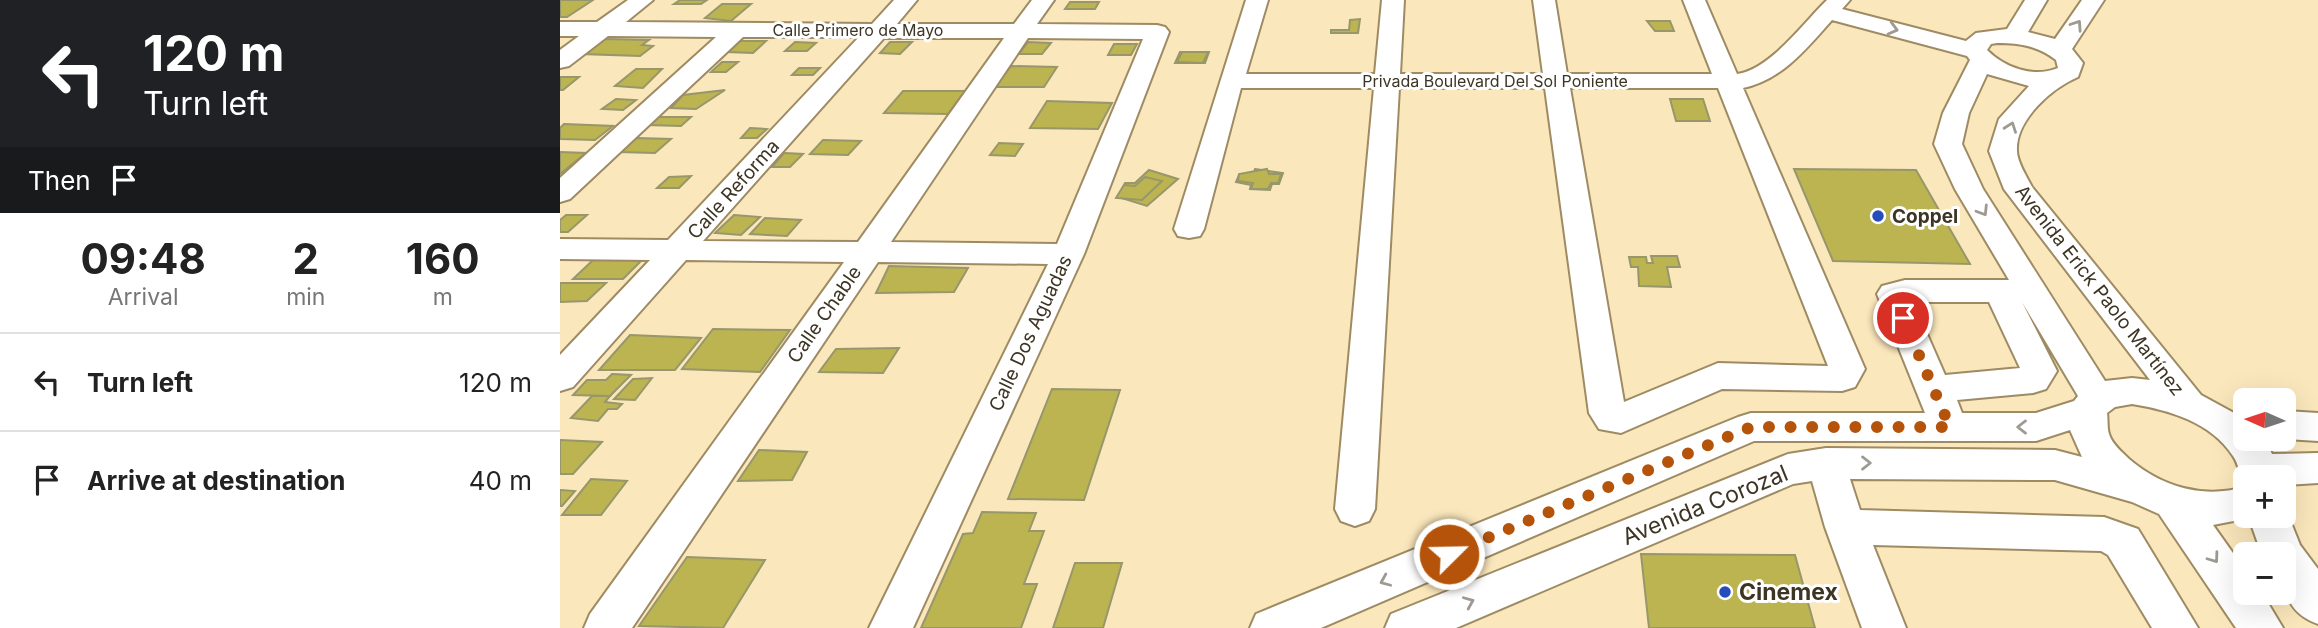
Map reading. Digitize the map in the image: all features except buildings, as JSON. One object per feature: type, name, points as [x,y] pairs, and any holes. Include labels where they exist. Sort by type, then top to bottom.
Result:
[{"type":"street","points":[[560,61],[642,0]]},
{"type":"street","name":"Calle Reforma","points":[[560,378],[906,0]]},
{"type":"street","name":"Calle Chable","points":[[606,628],[1043,0]]},
{"type":"street","points":[[1189,229],[1257,0]]},
{"type":"street","points":[[1355,509],[1393,0]]},
{"type":"street","points":[[1544,0],[1607,413],[1612,419],[1621,419],[1718,376],[1842,378],[1847,369],[1694,0]]},
{"type":"street","points":[[1854,0],[1992,46]]},
{"type":"street","points":[[2036,0],[1992,46],[1956,113],[1948,144],[2017,291],[2093,405]]},
{"type":"street","name":"Avenida Erick Paolo Martínez","points":[[2094,0],[2059,64],[2012,119],[2003,151],[2018,189],[2215,412]]},
{"type":"street","points":[[1833,6],[1992,46],[2033,39],[2059,64],[2027,78],[1994,68],[1992,46]]},
{"type":"street","name":"Privada Boulevard Del Sol Poniente","points":[[1231,81],[1744,82],[1758,77],[1776,64],[1833,6]]},
{"type":"street","name":"Calle Primero de Mayo","points":[[560,29],[1157,32]]},
{"type":"street","points":[[560,193],[737,30]]},
{"type":"street","name":"Calle Dos Aguadas","points":[[891,628],[1068,254],[1157,32]]},
{"type":"street","points":[[560,248],[1068,254]]},
{"type":"street","points":[[1950,427],[1931,389],[1893,294],[1905,291],[2017,291]]},
{"type":"street","points":[[1931,389],[2033,380],[2039,371],[2017,291]]},
{"type":"street","points":[[1272,628],[1751,427],[2036,427],[2093,405],[2114,392],[2135,390],[2161,393],[2215,412],[2251,451],[2253,465]]},
{"type":"street","points":[[2093,405],[2087,425],[2092,441],[2112,466],[2158,496],[2261,628]]},
{"type":"street","points":[[2296,426],[2318,427]]},
{"type":"street","points":[[1826,463],[1845,527],[1884,628]]},
{"type":"street","name":"Avenida Corozal","points":[[1406,628],[1788,469],[1826,463],[2055,465],[2204,509],[2230,509],[2233,506]]},
{"type":"street","name":"Avenida Corozal","points":[[2296,474],[2318,468]]},
{"type":"street","points":[[1845,527],[2104,534],[2123,542],[2176,628]]},
{"type":"street","points":[[2296,573],[2318,604]]},
{"type":"place","name":"Coppel","points":[[1878,216]]},
{"type":"place","name":"Cinemex","points":[[1725,592]]},
{"type":"route","points":[[1449,554],[1751,427],[1950,427],[1931,389],[1903,318]]}]
